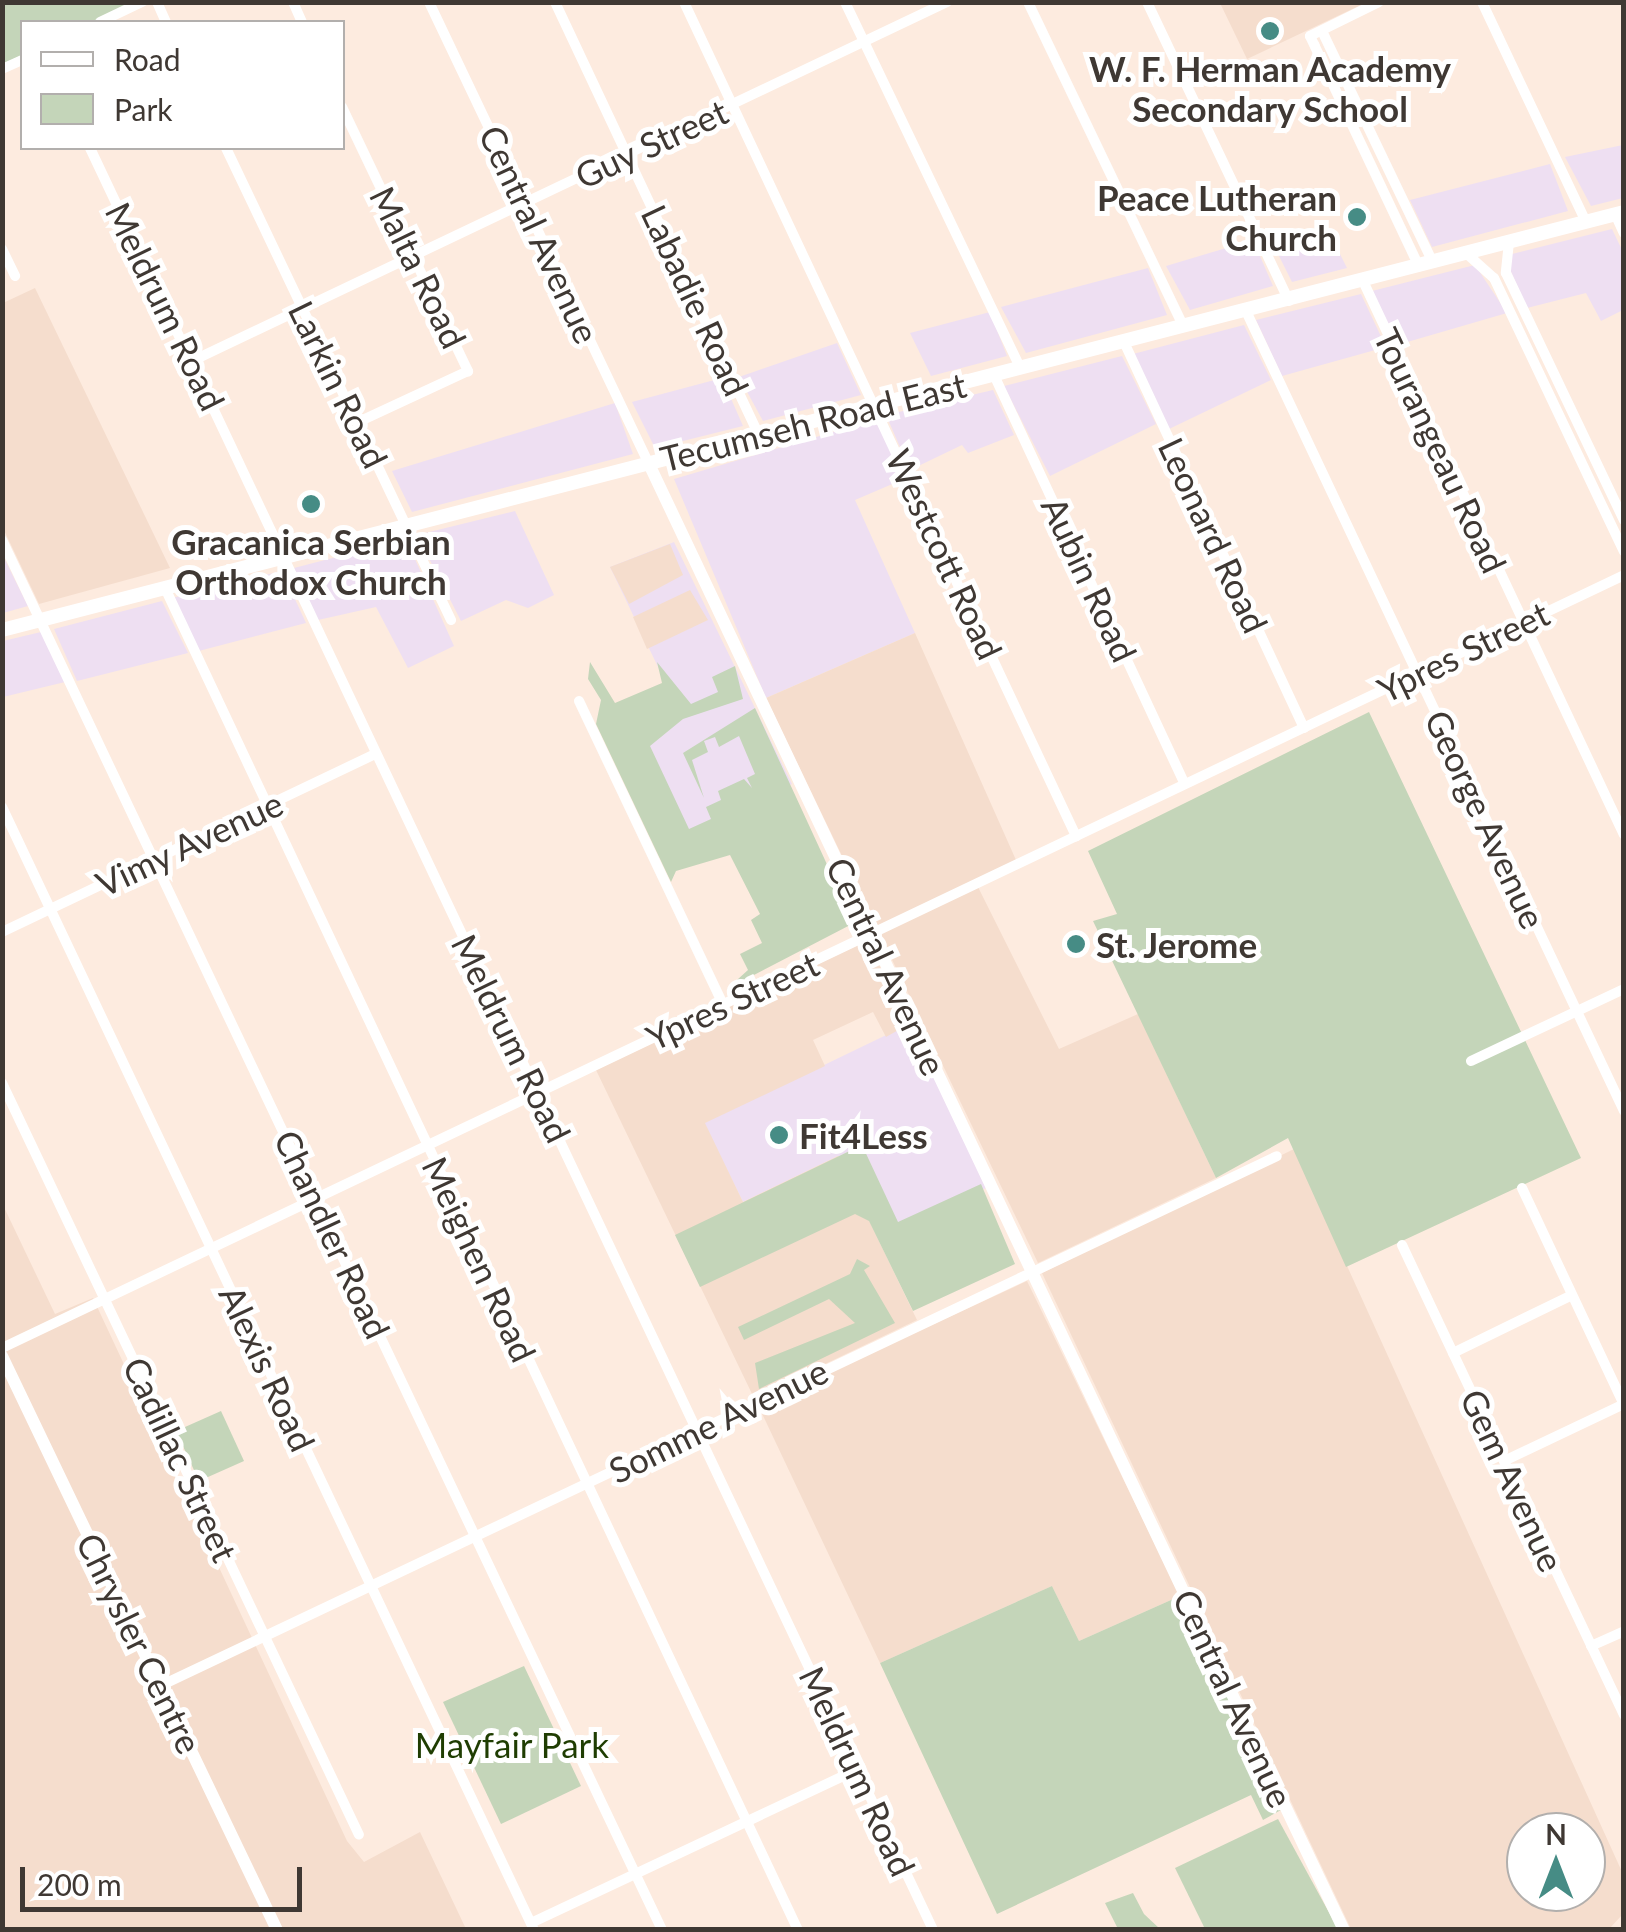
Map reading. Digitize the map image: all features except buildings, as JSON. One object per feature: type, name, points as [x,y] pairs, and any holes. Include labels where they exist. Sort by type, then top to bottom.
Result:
[{"type":"main road","name":"Tecumseh Road East","points":[[2,630],[1619,213]]},
{"type":"street","points":[[104,20],[142,2]]},
{"type":"street","name":"Central Avenue","points":[[429,2],[1344,1930]]},
{"type":"street","name":"Labadie Road","points":[[555,2],[759,435]]},
{"type":"street","name":"Westcott Road","points":[[684,2],[1076,836]]},
{"type":"street","points":[[845,2],[1020,368]]},
{"type":"street","name":"Guy Street","points":[[192,361],[947,2]]},
{"type":"street","points":[[1028,2],[1182,326]]},
{"type":"street","points":[[1146,2],[1288,300]]},
{"type":"street","points":[[1379,2],[1310,36],[1386,197],[1426,265]]},
{"type":"street","points":[[1482,2],[1586,222]]},
{"type":"street","points":[[1322,30],[1398,190],[1426,265]]},
{"type":"street","name":"Malta Road","points":[[345,113],[468,371],[358,422]]},
{"type":"street","name":"Meldrum Road","points":[[91,150],[933,1930]]},
{"type":"street","name":"Larkin Road","points":[[227,150],[450,620]]},
{"type":"street","points":[[1386,197],[1398,190]]},
{"type":"street","points":[[1619,213],[1624,233]]},
{"type":"street","points":[[1509,242],[1500,276],[1624,552]]},
{"type":"street","points":[[2,249],[15,276]]},
{"type":"street","points":[[1466,254],[1500,276],[1624,520]]},
{"type":"street","name":"Tourangeau Road","points":[[1364,281],[1624,835]]},
{"type":"street","name":"George Avenue","points":[[1246,311],[1624,1111]]},
{"type":"street","name":"Leonard Road","points":[[1124,342],[1304,728]]},
{"type":"street","name":"Aubin Road","points":[[994,375],[1186,784]]},
{"type":"street","name":"Chandler Road","points":[[2,540],[662,1930]]},
{"type":"street","name":"Ypres Street","points":[[2,1348],[1624,575]]},
{"type":"street","name":"Meighen Road","points":[[165,588],[798,1930]]},
{"type":"street","points":[[579,701],[723,1004]]},
{"type":"street","name":"Vimy Avenue","points":[[2,932],[376,754]]},
{"type":"street","name":"Alexis Road","points":[[2,807],[532,1926]]},
{"type":"street","points":[[1471,1061],[1624,989]]},
{"type":"street","name":"Cadillac Street","points":[[2,1083],[359,1835]]},
{"type":"street","name":"Somme Avenue","points":[[160,1686],[1277,1156]]},
{"type":"street","points":[[1504,1461],[1623,1404],[1522,1188]]},
{"type":"street","name":"Gem Avenue","points":[[1402,1245],[1624,1715]]},
{"type":"street","points":[[1453,1353],[1572,1295]]},
{"type":"street","name":"Chrysler Centre","points":[[2,1356],[276,1930]]},
{"type":"street","points":[[1591,1646],[1624,1631]]},
{"type":"street","points":[[532,1926],[858,1769]]},
{"type":"shaded area","name":"W. F. Herman Academy Secondary School","points":[[1220,3],[1365,3],[1247,59]]},
{"type":"shaded area","points":[[1623,145],[1623,198],[1591,206],[1565,157]]},
{"type":"shaded area","points":[[1550,164],[1568,211],[1432,247],[1410,200]]},
{"type":"shaded area","points":[[1327,228],[1347,268],[1292,282],[1272,242]]},
{"type":"shaded area","points":[[1612,229],[1623,252],[1623,310],[1601,321],[1586,293],[1527,308],[1504,256]]},
{"type":"shaded area","points":[[1253,240],[1273,286],[1190,310],[1166,266]]},
{"type":"shaded area","points":[[1475,265],[1507,313],[1397,345],[1372,291]]},
{"type":"shaded area","points":[[1148,268],[1167,315],[1026,353],[1001,307]]},
{"type":"shaded area","points":[[35,288],[170,568],[39,604],[2,526],[3,303]]},
{"type":"shaded area","points":[[1361,294],[1386,347],[1282,376],[1256,320]]},
{"type":"shaded area","points":[[990,312],[1007,356],[931,376],[910,333]]},
{"type":"shaded area","points":[[1244,325],[1271,380],[1169,429],[1133,354]]},
{"type":"shaded area","points":[[837,343],[861,395],[763,421],[739,377]]},
{"type":"shaded area","points":[[1122,356],[1156,424],[1050,476],[1004,386]]},
{"type":"shaded area","points":[[722,378],[743,426],[655,448],[632,402]]},
{"type":"shaded area","points":[[993,390],[1014,435],[968,453],[962,445],[910,470],[886,415]]},
{"type":"shaded area","points":[[615,403],[633,454],[412,512],[392,471]]},
{"type":"shaded area","points":[[877,419],[904,479],[855,500],[915,633],[766,698],[674,479]]},
{"type":"shaded area","points":[[515,511],[554,595],[528,608],[506,600],[461,621],[417,535]]},
{"type":"shaded area","points":[[406,539],[454,646],[408,668],[376,607],[318,620],[294,568]]},
{"type":"shaded area","points":[[674,542],[792,784],[685,834],[641,742],[683,719],[610,567]]},
{"type":"shaded area","points":[[670,544],[683,575],[629,604],[610,567]]},
{"type":"shaded area","points":[[2,554],[28,606],[3,613],[2,613]]},
{"type":"shaded area","points":[[282,571],[306,623],[195,652],[172,598]]},
{"type":"shaded area","points":[[690,590],[708,620],[647,649],[633,617]]},
{"type":"shaded area","points":[[162,601],[188,653],[77,681],[54,629]]},
{"type":"shaded area","points":[[41,632],[65,682],[3,697],[3,641]]},
{"type":"shaded area","points":[[915,633],[1016,860],[975,881],[1059,1049],[1138,1014],[1216,1178],[1038,1263],[766,698]]},
{"type":"shaded area","points":[[856,946],[870,947],[909,1024],[886,1037],[873,1012],[813,1040],[825,1066],[705,1123],[743,1202],[838,1156],[917,1320],[754,1398],[596,1070]]},
{"type":"shaded area","points":[[909,1024],[986,1188],[878,1238],[838,1156],[743,1202],[704,1123]]},
{"type":"shaded area","points":[[1294,1149],[1595,1812],[1506,1812],[1506,1912],[1606,1912],[1606,1837],[1623,1874],[1623,1914],[1609,1929],[1351,1929],[1042,1273]]},
{"type":"shaded area","points":[[2,1203],[55,1314],[93,1298],[347,1841],[364,1862],[420,1832],[466,1929],[3,1929]]},
{"type":"shaded area","points":[[1027,1281],[1180,1596],[1079,1641],[1052,1586],[880,1663],[758,1405]]},
{"type":"green space","points":[[3,3],[133,3],[95,20],[20,20],[20,56],[3,64]]},
{"type":"green space","points":[[590,662],[615,703],[662,683],[657,662],[691,704],[718,692],[712,677],[735,666],[743,699],[683,719],[650,746],[689,829],[711,819],[706,807],[721,800],[718,791],[744,779],[752,788],[747,778],[755,774],[739,736],[719,747],[715,737],[704,741],[708,752],[692,760],[704,798],[683,753],[755,708],[854,923],[727,989],[748,970],[740,954],[762,943],[751,920],[760,914],[730,855],[676,871],[671,882],[596,724],[601,700],[588,679]]},
{"type":"green space","points":[[1369,712],[1581,1158],[1346,1267],[1288,1138],[1216,1178],[1093,921],[1117,914],[1088,851]]},
{"type":"green space","points":[[862,1145],[898,1222],[981,1184],[1015,1264],[913,1311],[869,1221],[855,1214],[700,1287],[675,1235]]},
{"type":"green space","points":[[857,1259],[870,1266],[864,1270],[895,1323],[759,1389],[755,1363],[855,1323],[829,1299],[744,1340],[738,1327],[850,1274]]},
{"type":"green space","points":[[221,1411],[244,1461],[199,1481],[176,1431]]},
{"type":"green space","points":[[1052,1586],[1079,1641],[1180,1596],[1281,1810],[1263,1820],[1251,1795],[997,1914],[880,1663]]},
{"type":"green space","name":"Mayfair Park","points":[[524,1666],[581,1786],[501,1824],[443,1702]]},
{"type":"green space","points":[[1278,1819],[1338,1929],[1205,1929],[1175,1868]]},
{"type":"green space","points":[[1133,1893],[1144,1914],[1160,1929],[1118,1929],[1105,1903]]},
{"type":"place","name":"W. F. Herman Academy Secondary School","points":[[1270,31]]},
{"type":"place","name":"Peace Lutheran Church","points":[[1357,217]]},
{"type":"place","name":"Gracanica Serbian Orthodox Church","points":[[311,504]]},
{"type":"place","name":"St. Jerome","points":[[1076,944]]},
{"type":"place","name":"Fit4Less","points":[[779,1135]]}]
